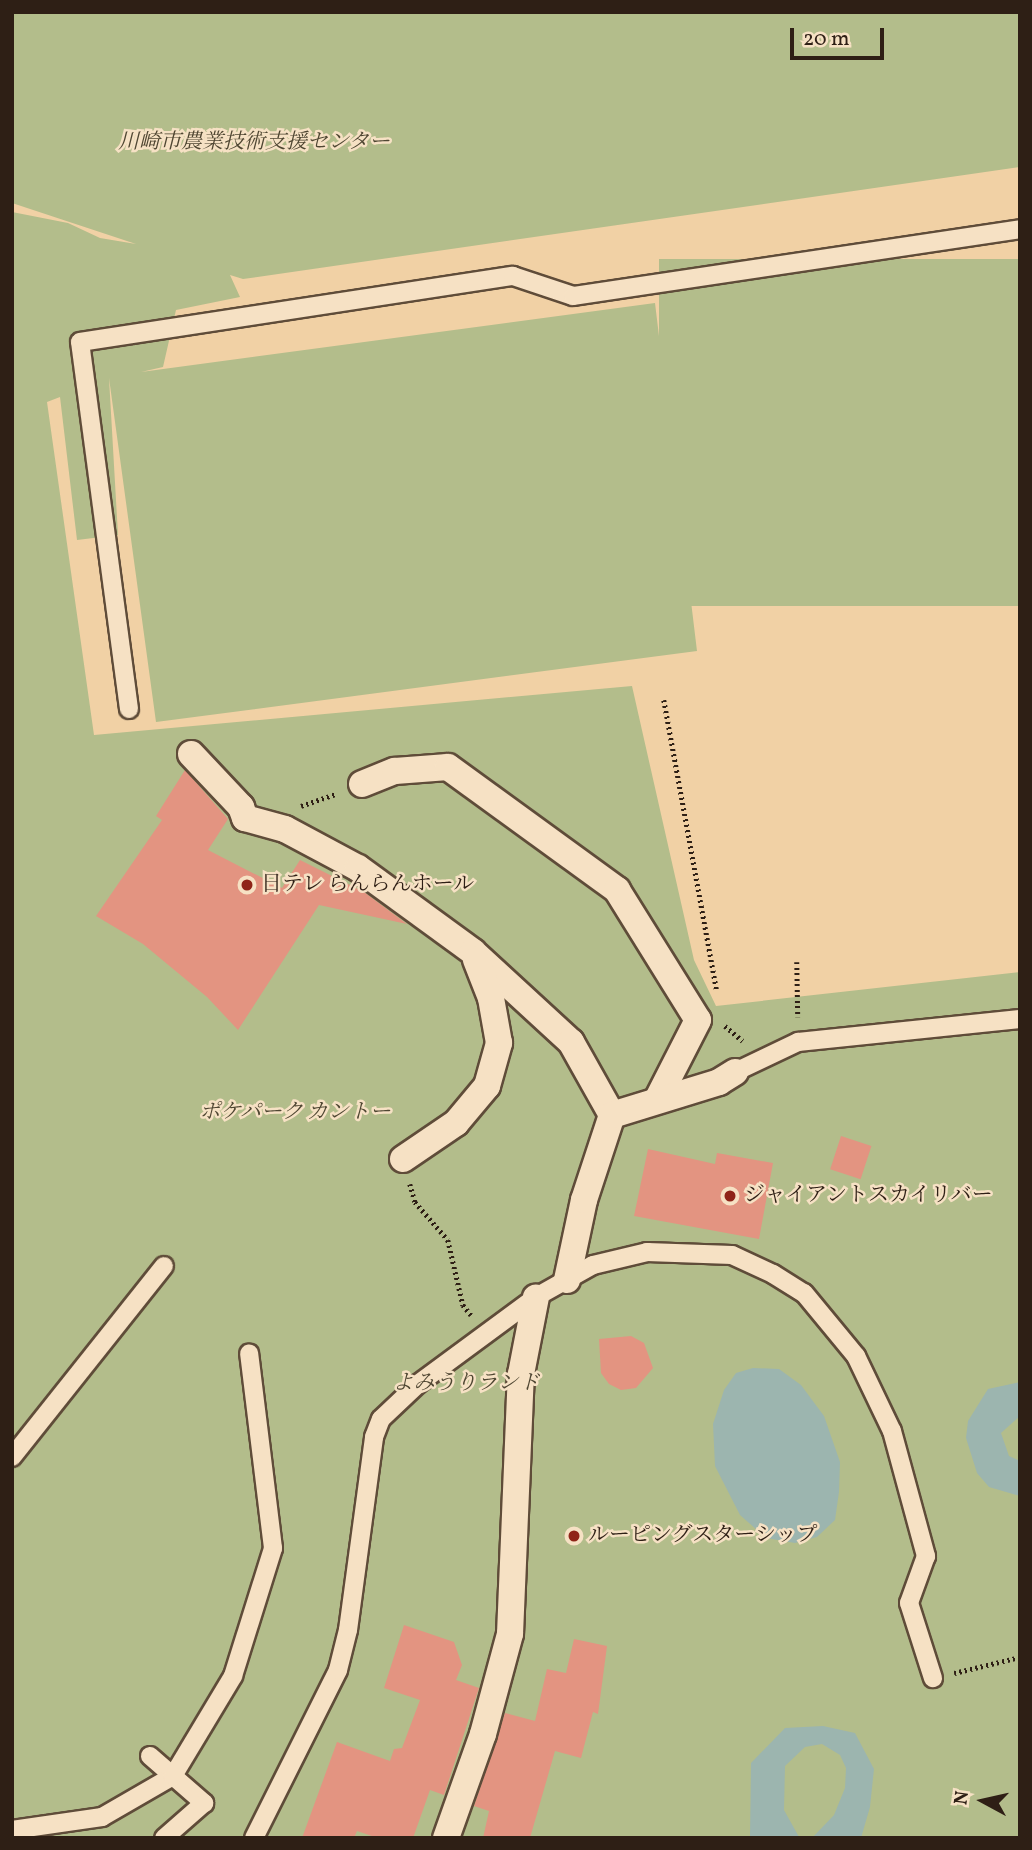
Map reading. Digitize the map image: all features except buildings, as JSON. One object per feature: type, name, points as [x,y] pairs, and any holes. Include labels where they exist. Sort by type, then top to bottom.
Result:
[{"type":"street","points":[[191,754],[241,807],[245,818],[285,829],[358,869],[473,952],[571,1042],[612,1115],[584,1200],[567,1280]]},
{"type":"street","points":[[362,784],[395,771],[448,767],[617,890],[698,1020],[658,1098]]},
{"type":"street","points":[[403,1159],[456,1123],[487,1086],[499,1043],[491,998],[473,952]]},
{"type":"street","points":[[612,1115],[658,1098],[719,1082],[735,1072]]},
{"type":"street","points":[[446,1838],[483,1734],[510,1634],[521,1374],[536,1297]]},
{"type":"lane","points":[[129,709],[80,342],[513,276],[573,296],[1020,229]]},
{"type":"lane","points":[[735,1072],[798,1042],[1020,1019]]},
{"type":"lane","points":[[254,1838],[338,1670],[348,1630],[374,1437],[381,1419],[418,1384],[536,1297],[593,1265],[647,1252],[732,1255],[804,1293],[856,1356],[892,1431],[926,1556],[909,1603],[933,1678]]},
{"type":"lane","points":[[12,1457],[164,1266]]},
{"type":"lane","points":[[12,1829],[102,1817],[173,1776],[233,1676],[273,1548],[263,1435],[249,1353]]},
{"type":"lane","points":[[150,1756],[204,1802],[164,1838]]},
{"type":"path","points":[[664,700],[718,997]]},
{"type":"path","points":[[290,806],[302,806],[362,784]]},
{"type":"path","points":[[797,962],[798,1042]]},
{"type":"path","points":[[723,1024],[764,1060]]},
{"type":"path","points":[[403,1159],[415,1202],[448,1240],[463,1306],[486,1334]]},
{"type":"path","points":[[933,1678],[1020,1657]]},
{"type":"green space","name":"よみうりランド","points":[[12,12],[1020,12],[1020,167],[243,279],[230,275],[240,297],[176,310],[163,367],[141,372],[655,303],[697,651],[156,722],[109,378],[118,535],[77,540],[60,397],[47,402],[94,735],[632,686],[694,960],[716,1006],[1020,972],[1020,1838],[12,1838],[12,212],[68,223],[100,238],[136,244],[12,203]]},
{"type":"green space","points":[[659,259],[1020,259],[1020,606],[659,606]]},
{"type":"water","points":[[753,1368],[779,1369],[801,1385],[824,1416],[840,1462],[839,1492],[835,1520],[817,1537],[795,1543],[766,1538],[740,1515],[715,1466],[713,1424],[724,1390],[736,1373]]},
{"type":"water","points":[[1020,1382],[1020,1416],[1001,1433],[1009,1456],[1020,1461],[1020,1496],[989,1487],[977,1473],[966,1438],[968,1421],[988,1389]]},
{"type":"water","points":[[823,1726],[855,1733],[874,1769],[870,1807],[861,1838],[812,1838],[834,1815],[845,1788],[846,1768],[840,1755],[822,1744],[805,1747],[785,1766],[784,1810],[799,1837],[805,1838],[750,1838],[751,1763],[785,1728]]},
{"type":"place","name":"日テレ らんらんホール","points":[[247,885]]},
{"type":"place","name":"ジャイアントスカイリバー","points":[[730,1196]]},
{"type":"place","name":"ルーピングスターシップ","points":[[574,1536]]},
{"type":"park label","name":"川崎市農業技術支援センター","points":[[254,143]]},
{"type":"park label","name":"ポケパーク カントー","points":[[295,1113]]}]
